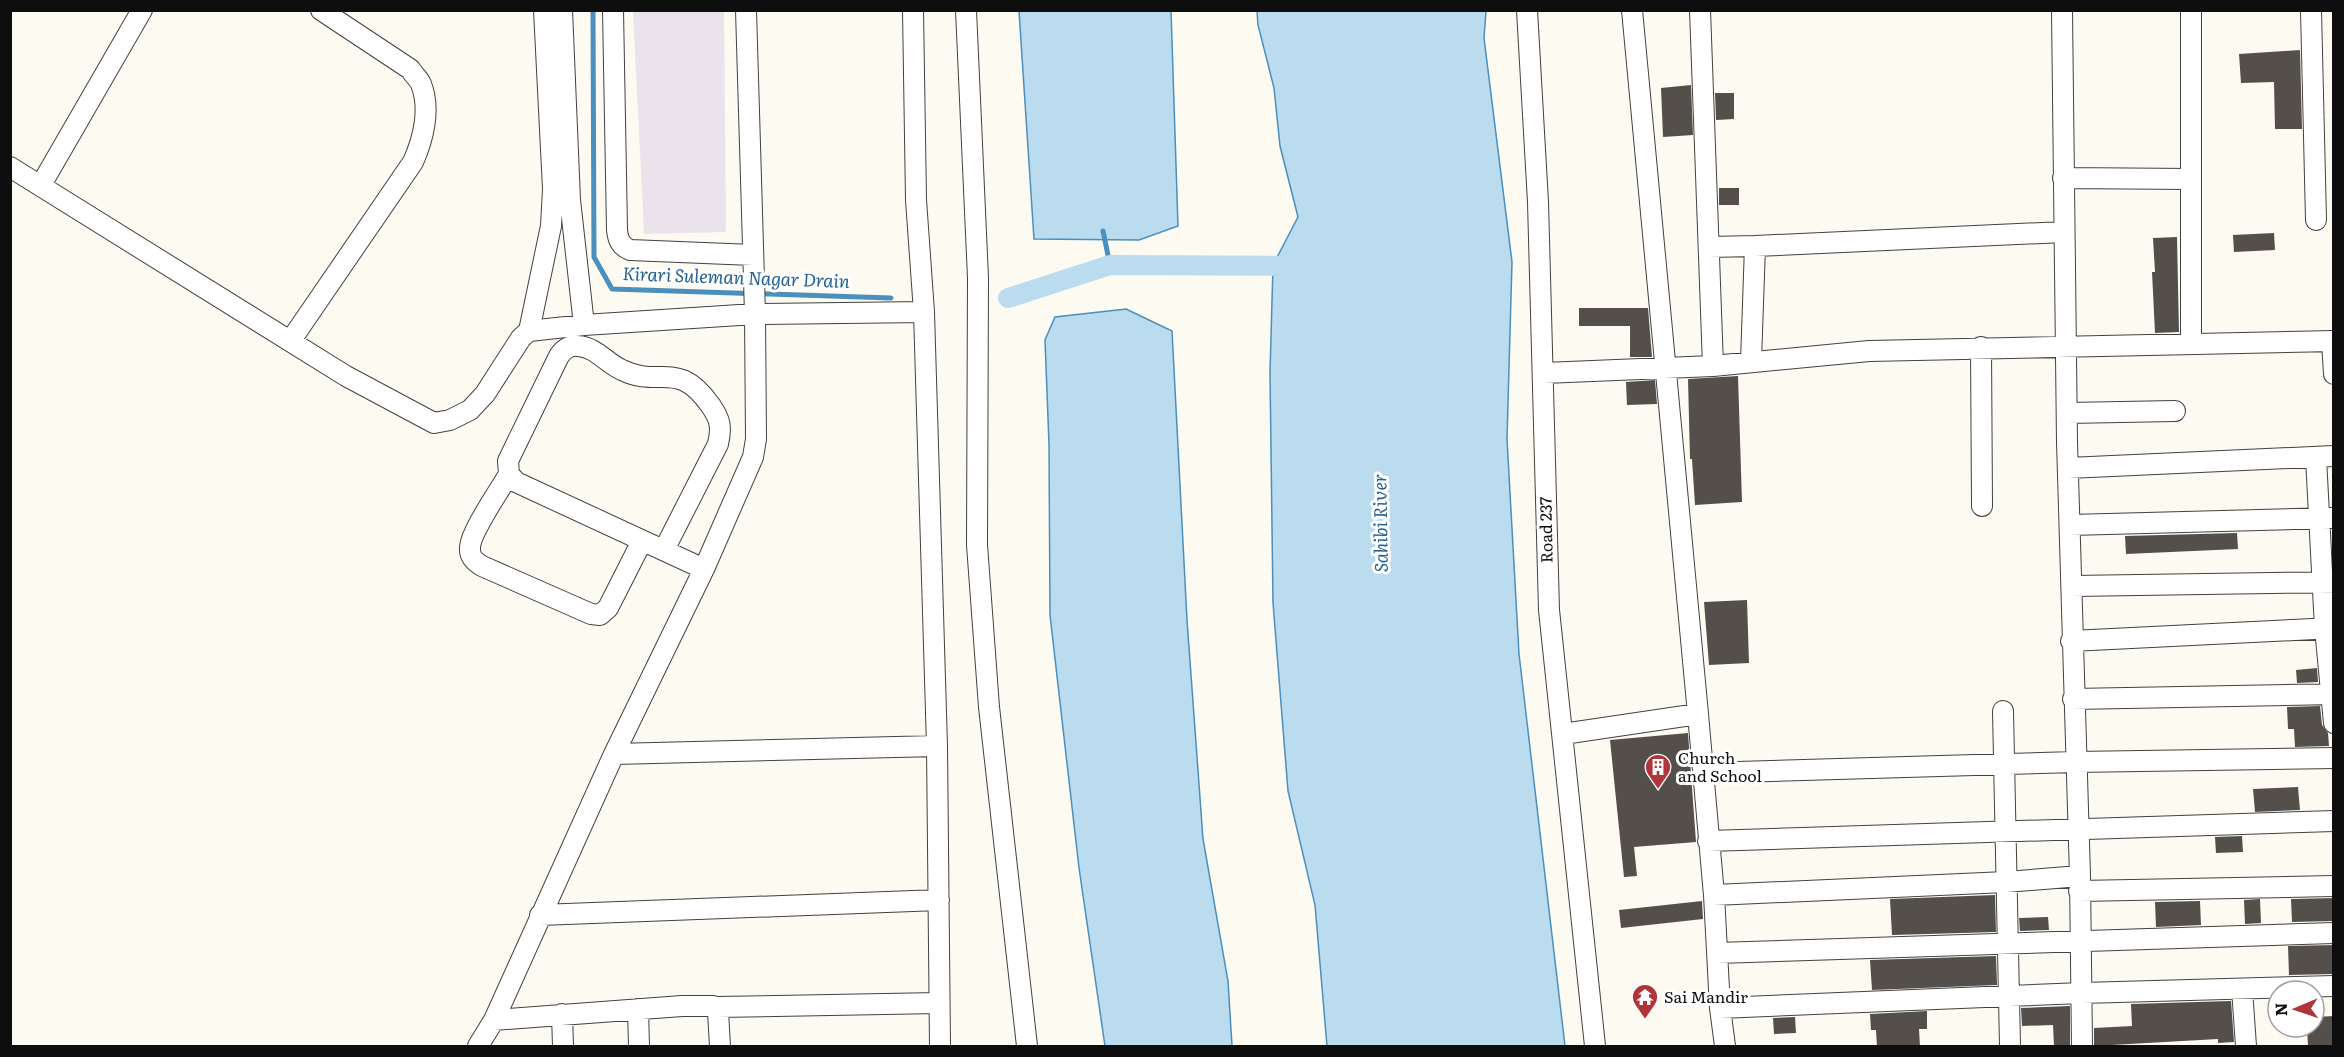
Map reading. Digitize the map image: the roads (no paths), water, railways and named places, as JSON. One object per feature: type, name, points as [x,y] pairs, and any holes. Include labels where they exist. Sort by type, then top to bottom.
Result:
[{"type":"street","points":[[41,184],[142,10]]},
{"type":"street","points":[[291,340],[413,162],[422,142],[424,124],[424,98],[421,83],[410,69],[321,10]]},
{"type":"street","points":[[529,331],[551,226],[553,189],[544,10]]},
{"type":"street","points":[[562,10],[570,200],[584,325]]},
{"type":"street","points":[[613,10],[617,230],[622,246],[630,250],[753,262]]},
{"type":"street","points":[[478,1047],[494,1020],[614,754],[749,471],[755,446],[755,306],[746,10]]},
{"type":"street","points":[[913,10],[916,200],[924,312],[937,746],[940,1047]]},
{"type":"street","points":[[966,10],[978,278],[977,546],[989,707],[1027,1047]]},
{"type":"street","name":"Road 237","points":[[1527,10],[1538,202],[1548,598],[1595,1047]]},
{"type":"street","points":[[1632,10],[1667,368],[1714,895],[1720,1008],[1725,1047]]},
{"type":"street","points":[[1700,10],[1713,366]]},
{"type":"street","points":[[2062,10],[2071,641],[2081,942],[2082,1047]]},
{"type":"street","points":[[2191,10],[2191,343]]},
{"type":"street","points":[[2311,10],[2316,220]]},
{"type":"street","points":[[10,167],[41,184],[346,376],[434,423],[450,420],[470,410],[485,394],[520,339],[529,331],[755,306],[924,312]]},
{"type":"street","points":[[2063,178],[2191,179]]},
{"type":"street","points":[[1709,247],[2064,232]]},
{"type":"street","points":[[1751,361],[1755,246]]},
{"type":"street","points":[[1544,373],[1713,366],[1869,351],[2333,341],[2334,374]]},
{"type":"street","points":[[642,541],[608,608],[604,614],[595,616],[482,566],[475,562],[471,554],[472,537],[509,474],[508,461],[559,356],[568,347],[579,346],[591,349],[622,370],[634,374],[675,378],[691,383],[718,416],[721,433],[718,444],[664,550]]},
{"type":"street","points":[[1981,347],[1982,506]]},
{"type":"street","points":[[2067,413],[2175,411]]},
{"type":"street","points":[[2068,468],[2325,457],[2334,723]]},
{"type":"street","points":[[509,474],[516,482],[704,569]]},
{"type":"street","points":[[2070,525],[2327,518]]},
{"type":"street","points":[[2072,586],[2328,583]]},
{"type":"street","points":[[2071,641],[2330,628]]},
{"type":"street","points":[[2073,699],[2333,694]]},
{"type":"street","points":[[2003,711],[2004,831],[2011,997],[2010,1047]]},
{"type":"street","points":[[1563,734],[1698,714]]},
{"type":"street","points":[[614,754],[937,746]]},
{"type":"street","points":[[1703,773],[2003,766],[2075,762],[2334,758]]},
{"type":"street","points":[[1708,841],[2334,821]]},
{"type":"street","points":[[1714,895],[2006,882],[2334,886]]},
{"type":"street","points":[[540,915],[939,900]]},
{"type":"street","points":[[1717,953],[2334,933]]},
{"type":"street","points":[[1720,1008],[2082,993],[2334,986]]},
{"type":"street","points":[[2242,989],[2246,1047]]},
{"type":"street","points":[[494,1020],[707,1005],[716,1007],[939,1003]]},
{"type":"street","points":[[716,1007],[719,1018],[720,1047]]},
{"type":"street","points":[[638,1009],[639,1047]]},
{"type":"street","points":[[562,1014],[563,1047]]},
{"type":"water","points":[[1019,11],[1171,11],[1178,226],[1139,240],[1034,239]]},
{"type":"water","name":"Sahibi River","points":[[1257,11],[1486,11],[1484,38],[1512,262],[1507,439],[1519,654],[1565,1046],[1327,1046],[1315,905],[1288,791],[1273,603],[1270,373],[1273,265],[1298,217],[1280,146],[1274,88],[1258,25]]},
{"type":"water","points":[[1126,309],[1172,331],[1187,620],[1203,839],[1228,981],[1232,1046],[1105,1046],[1079,868],[1050,615],[1049,444],[1045,340],[1055,317]]},
{"type":"waterway","name":"Kirari Suleman Nagar Drain","points":[[593,10],[594,257],[612,289],[891,298]]},
{"type":"waterway","points":[[1103,231],[1110,265]]},
{"type":"waterway","points":[[1008,298],[1110,265],[1297,266]]},
{"type":"place","name":"Church and School","points":[[1658,790]]},
{"type":"place","name":"Sai Mandir","points":[[1645,1020]]}]
